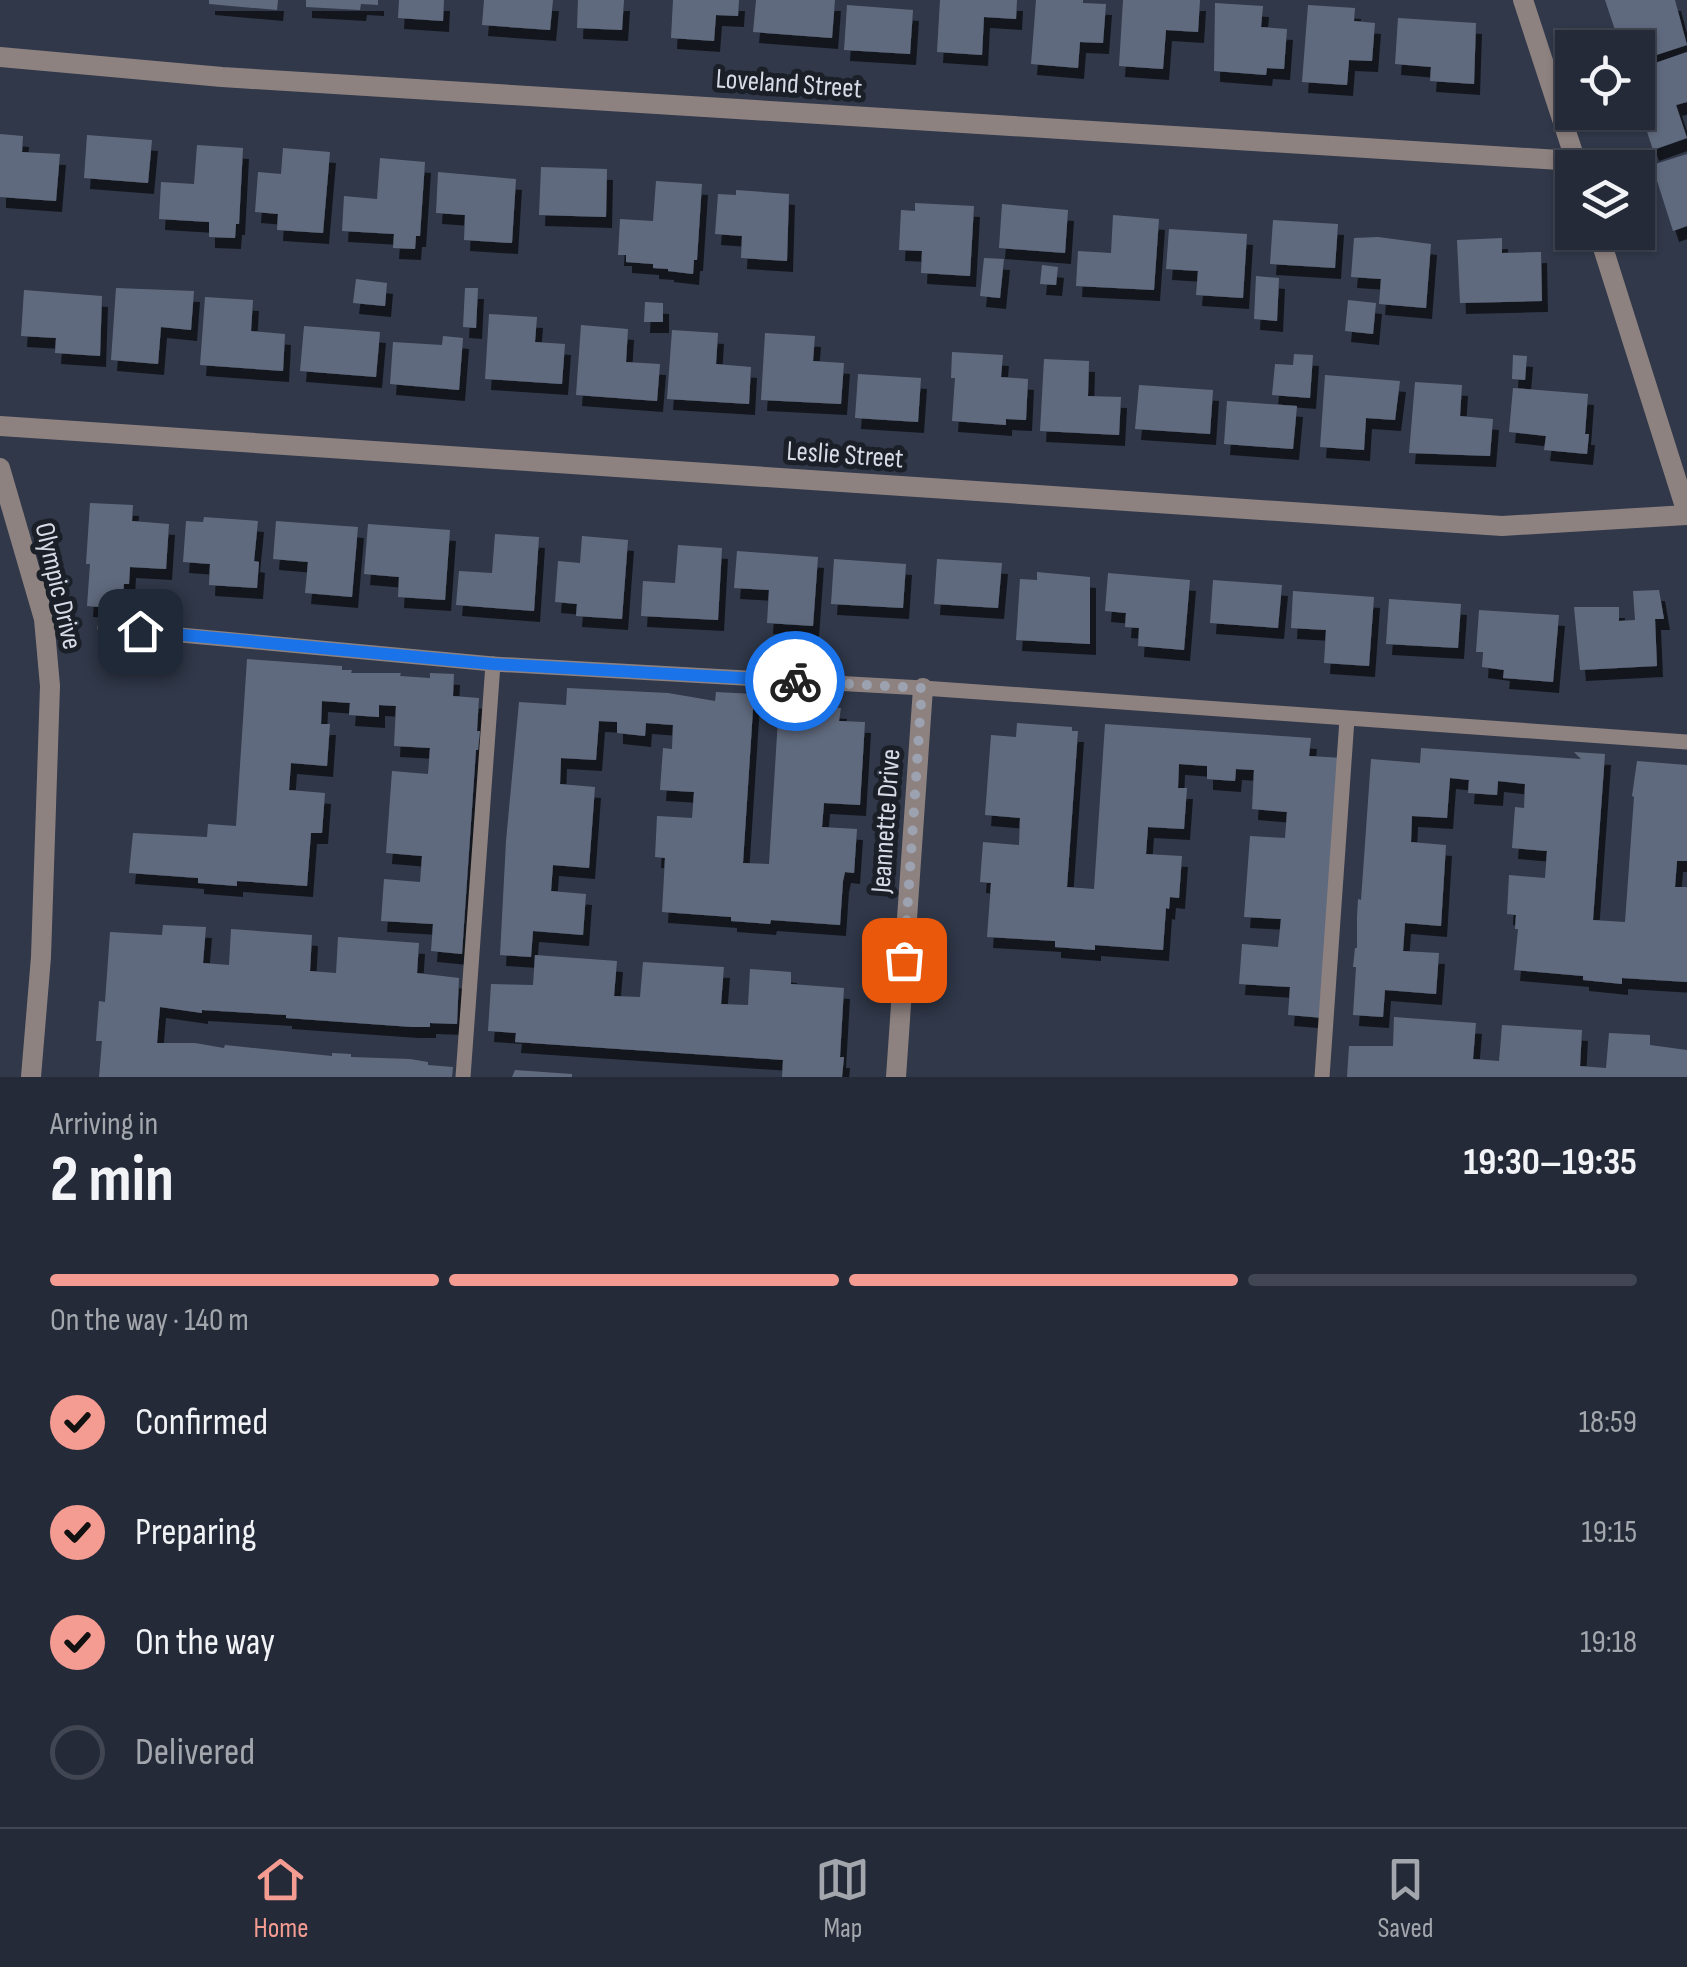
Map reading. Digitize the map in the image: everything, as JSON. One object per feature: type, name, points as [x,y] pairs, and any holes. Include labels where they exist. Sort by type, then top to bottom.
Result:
[{"type":"street","points":[[1523,0],[1571,150]]},
{"type":"street","name":"Loveland Street","points":[[0,57],[222,76],[1555,163]]},
{"type":"street","points":[[1604,250],[1687,514]]},
{"type":"street","name":"Leslie Street","points":[[0,426],[1502,526],[1687,514]]},
{"type":"street","name":"Olympic Drive","points":[[0,468],[44,619],[50,686],[41,957],[31,1077]]},
{"type":"street","name":"Jeannette Drive","points":[[896,1077],[922,688]]},
{"type":"lane","points":[[105,628],[493,664],[922,688],[1687,742]]},
{"type":"lane","points":[[463,1077],[493,664]]},
{"type":"lane","points":[[1322,1077],[1347,719]]},
{"type":"building","points":[[209,0],[278,0],[277,10],[209,4]]},
{"type":"building","points":[[306,0],[378,0],[378,5],[361,4],[360,10],[306,7]]},
{"type":"building","points":[[399,0],[444,0],[443,21],[398,18]]},
{"type":"building","points":[[484,0],[553,0],[550,30],[482,25]]},
{"type":"building","points":[[578,0],[624,0],[622,30],[577,28]]},
{"type":"building","points":[[673,0],[739,0],[738,16],[716,15],[714,41],[671,38]]},
{"type":"building","points":[[756,0],[835,0],[832,38],[753,32]]},
{"type":"building","points":[[940,0],[1017,0],[1016,19],[984,17],[982,55],[937,52]]},
{"type":"building","points":[[1036,0],[1106,4],[1103,43],[1080,42],[1078,68],[1031,64]]},
{"type":"building","points":[[1123,0],[1200,0],[1198,32],[1166,30],[1163,69],[1119,66]]},
{"type":"building","points":[[1605,0],[1675,0],[1687,45],[1655,55],[1655,30],[1615,30]]},
{"type":"building","points":[[1215,3],[1263,6],[1261,27],[1287,29],[1284,69],[1267,68],[1266,75],[1214,71]]},
{"type":"building","points":[[847,5],[913,10],[910,54],[844,50]]},
{"type":"building","points":[[1308,5],[1355,8],[1354,21],[1375,23],[1372,61],[1349,60],[1347,85],[1302,82]]},
{"type":"building","points":[[1398,18],[1476,23],[1474,84],[1430,81],[1431,67],[1395,64]]},
{"type":"building","points":[[1687,52],[1687,102],[1676,105],[1687,138],[1653,150],[1646,130],[1655,130],[1655,63]]},
{"type":"building","points":[[0,134],[23,136],[22,152],[60,154],[56,201],[0,197]]},
{"type":"building","points":[[87,135],[152,140],[148,183],[84,178]]},
{"type":"building","points":[[197,145],[243,148],[235,238],[209,237],[209,222],[159,219],[161,182],[194,184]]},
{"type":"building","points":[[283,148],[330,152],[323,233],[277,230],[278,214],[255,212],[258,172],[281,174]]},
{"type":"building","points":[[1687,154],[1687,226],[1673,231],[1655,164]]},
{"type":"building","points":[[380,158],[425,162],[420,236],[416,236],[415,249],[393,248],[394,234],[342,231],[344,196],[377,199]]},
{"type":"building","points":[[541,167],[607,169],[606,217],[539,215]]},
{"type":"building","points":[[438,172],[516,179],[512,243],[464,240],[465,215],[436,213]]},
{"type":"building","points":[[656,181],[702,184],[693,274],[626,262],[626,255],[618,255],[620,219],[653,221]]},
{"type":"building","points":[[736,190],[789,194],[787,261],[741,258],[742,236],[715,234],[718,194],[736,195]]},
{"type":"building","points":[[915,203],[974,206],[970,276],[921,273],[922,251],[899,250],[901,210],[915,211]]},
{"type":"building","points":[[1002,204],[1068,210],[1065,253],[999,248]]},
{"type":"building","points":[[1113,215],[1159,219],[1154,290],[1076,286],[1078,251],[1111,253]]},
{"type":"building","points":[[1273,220],[1338,224],[1335,268],[1270,264]]},
{"type":"building","points":[[1169,229],[1247,234],[1243,298],[1196,295],[1198,271],[1166,269]]},
{"type":"building","points":[[1354,238],[1431,244],[1426,308],[1379,304],[1381,279],[1351,277]]},
{"type":"building","points":[[1502,238],[1502,253],[1541,252],[1542,301],[1460,303],[1457,240]]},
{"type":"building","points":[[984,258],[1004,259],[1000,298],[980,296]]},
{"type":"building","points":[[1042,265],[1058,267],[1056,285],[1040,284]]},
{"type":"building","points":[[1256,276],[1279,278],[1277,321],[1254,319]]},
{"type":"building","points":[[356,279],[387,283],[385,306],[353,303]]},
{"type":"building","points":[[116,288],[194,291],[191,330],[161,327],[158,364],[111,360]]},
{"type":"building","points":[[465,288],[478,288],[476,328],[463,327]]},
{"type":"building","points":[[24,290],[102,296],[100,356],[55,353],[56,338],[21,336]]},
{"type":"building","points":[[205,297],[253,300],[251,331],[285,334],[283,371],[200,365]]},
{"type":"building","points":[[1348,300],[1376,303],[1373,334],[1345,331]]},
{"type":"building","points":[[645,302],[663,303],[663,322],[644,322]]},
{"type":"building","points":[[489,314],[537,317],[535,342],[565,344],[562,384],[485,379]]},
{"type":"building","points":[[581,325],[628,329],[626,362],[660,364],[657,401],[576,395]]},
{"type":"building","points":[[304,326],[380,332],[376,377],[300,371]]},
{"type":"building","points":[[672,330],[718,333],[716,364],[751,367],[749,404],[667,399]]},
{"type":"building","points":[[765,333],[815,336],[813,361],[844,363],[841,404],[761,400]]},
{"type":"building","points":[[443,336],[463,338],[459,390],[390,384],[393,342],[442,345]]},
{"type":"building","points":[[952,352],[1003,355],[1001,377],[1028,379],[1026,420],[1006,419],[1006,425],[952,421]]},
{"type":"building","points":[[1294,354],[1313,355],[1310,398],[1272,395],[1275,364],[1293,365]]},
{"type":"building","points":[[1513,355],[1527,356],[1525,380],[1512,379]]},
{"type":"building","points":[[1044,359],[1089,361],[1088,396],[1121,397],[1119,435],[1040,431]]},
{"type":"building","points":[[858,374],[921,378],[918,422],[855,418]]},
{"type":"building","points":[[1325,375],[1400,381],[1395,420],[1366,418],[1364,450],[1320,447]]},
{"type":"building","points":[[1415,382],[1462,385],[1460,416],[1493,419],[1490,456],[1409,453]]},
{"type":"building","points":[[1139,385],[1213,390],[1210,434],[1135,429]]},
{"type":"building","points":[[1513,388],[1588,394],[1587,454],[1544,450],[1546,436],[1509,432]]},
{"type":"building","points":[[1227,401],[1297,406],[1293,449],[1224,444]]},
{"type":"building","points":[[90,503],[133,505],[132,521],[169,524],[166,569],[130,567],[122,609],[87,606]]},
{"type":"building","points":[[204,517],[258,521],[254,561],[259,562],[257,588],[209,585],[210,564],[183,562],[186,521],[203,522]]},
{"type":"building","points":[[276,521],[358,527],[352,597],[305,593],[308,562],[273,559]]},
{"type":"building","points":[[368,524],[450,530],[445,600],[398,597],[399,577],[364,574]]},
{"type":"building","points":[[495,534],[539,537],[534,611],[456,605],[459,571],[492,573]]},
{"type":"building","points":[[582,536],[628,540],[622,619],[576,616],[577,604],[555,602],[558,561],[580,563]]},
{"type":"building","points":[[678,545],[722,548],[718,620],[641,616],[643,581],[675,583]]},
{"type":"building","points":[[737,551],[818,557],[813,626],[767,623],[769,590],[734,588]]},
{"type":"building","points":[[834,559],[906,564],[903,608],[831,604]]},
{"type":"building","points":[[937,559],[1002,563],[998,608],[934,604]]},
{"type":"building","points":[[1037,572],[1090,577],[1090,644],[1016,640],[1020,579],[1037,580]]},
{"type":"building","points":[[1108,573],[1190,580],[1184,650],[1138,646],[1139,628],[1125,627],[1126,613],[1105,611]]},
{"type":"building","points":[[1213,580],[1282,585],[1278,628],[1210,623]]},
{"type":"building","points":[[1659,590],[1664,619],[1655,619],[1657,666],[1580,670],[1574,607],[1619,607],[1619,621],[1635,620],[1633,591]]},
{"type":"building","points":[[1293,591],[1374,597],[1369,666],[1324,663],[1326,630],[1291,628]]},
{"type":"building","points":[[1389,599],[1461,604],[1458,648],[1386,644]]},
{"type":"building","points":[[1479,610],[1559,615],[1553,682],[1503,678],[1504,670],[1482,667],[1483,652],[1476,652]]},
{"type":"building","points":[[247,659],[342,666],[342,670],[352,670],[351,673],[401,673],[400,676],[430,678],[430,673],[454,674],[453,696],[479,698],[480,731],[462,954],[431,951],[433,924],[381,921],[384,879],[420,882],[422,856],[386,853],[392,771],[428,774],[430,748],[394,746],[396,706],[379,705],[379,717],[349,715],[350,703],[322,701],[321,724],[330,724],[327,766],[291,763],[289,790],[325,793],[322,833],[311,833],[307,886],[237,881],[237,886],[198,883],[198,878],[129,873],[133,833],[207,837],[208,824],[236,826]]},
{"type":"building","points":[[567,688],[668,693],[715,701],[716,692],[754,694],[743,863],[769,864],[779,703],[841,708],[839,721],[865,722],[860,805],[824,803],[822,827],[857,829],[854,873],[845,872],[843,881],[840,925],[771,920],[770,924],[662,912],[665,858],[655,857],[657,816],[692,818],[694,792],[660,790],[663,748],[672,749],[673,725],[646,723],[645,736],[617,733],[617,722],[599,721],[596,760],[561,758],[560,784],[595,787],[589,868],[553,865],[551,891],[586,894],[583,935],[533,931],[531,957],[500,955],[519,702],[566,705]]},
{"type":"building","points":[[1017,723],[1072,727],[1072,731],[1078,731],[1067,887],[1094,889],[1105,724],[1311,738],[1309,756],[1343,758],[1324,1018],[1288,1015],[1290,987],[1239,984],[1242,944],[1278,947],[1281,919],[1244,917],[1250,836],[1285,838],[1287,812],[1252,809],[1254,770],[1236,769],[1235,781],[1207,779],[1207,766],[1179,764],[1178,788],[1187,788],[1184,829],[1148,827],[1146,854],[1182,856],[1179,898],[1170,897],[1169,909],[1166,908],[1163,950],[1095,945],[1095,950],[1055,947],[1055,941],[987,937],[991,883],[980,882],[983,842],[1019,845],[1020,818],[985,815],[991,735],[1016,737]]},
{"type":"building","points":[[1421,748],[1581,759],[1574,752],[1605,754],[1593,920],[1625,922],[1637,761],[1687,765],[1687,861],[1677,861],[1675,887],[1687,887],[1687,982],[1622,978],[1622,984],[1514,970],[1518,929],[1516,915],[1507,914],[1509,875],[1545,878],[1547,851],[1512,848],[1515,807],[1524,808],[1525,784],[1498,781],[1497,795],[1468,793],[1469,780],[1450,778],[1447,818],[1412,816],[1411,842],[1446,845],[1441,926],[1405,923],[1403,951],[1439,953],[1436,994],[1385,990],[1383,1017],[1353,1015],[1353,967],[1371,759],[1420,763]]},
{"type":"building","points":[[163,925],[206,927],[203,963],[229,965],[231,929],[312,935],[310,971],[336,973],[338,937],[419,943],[417,973],[459,978],[457,1024],[412,1027],[160,1007],[157,1043],[410,1059],[453,1067],[452,1077],[99,1077],[99,1001],[105,1002],[110,932],[162,935]]},
{"type":"building","points":[[535,955],[617,961],[614,996],[640,997],[643,962],[724,967],[721,1004],[748,1005],[750,969],[791,972],[791,984],[844,988],[842,1077],[782,1077],[783,1060],[515,1042],[516,1033],[488,1031],[491,984],[533,985]]},
{"type":"building","points":[[1394,1017],[1476,1023],[1473,1059],[1499,1061],[1502,1025],[1582,1030],[1580,1066],[1606,1068],[1609,1033],[1650,1035],[1650,1045],[1687,1050],[1687,1077],[1347,1077],[1349,1046],[1393,1046]]},
{"type":"building","points":[[515,1070],[572,1074],[572,1077],[512,1077]]},
{"type":"way so far","points":[[795,681],[922,688],[904,960]]},
{"type":"route","points":[[140,631],[493,664],[795,681]]}]
